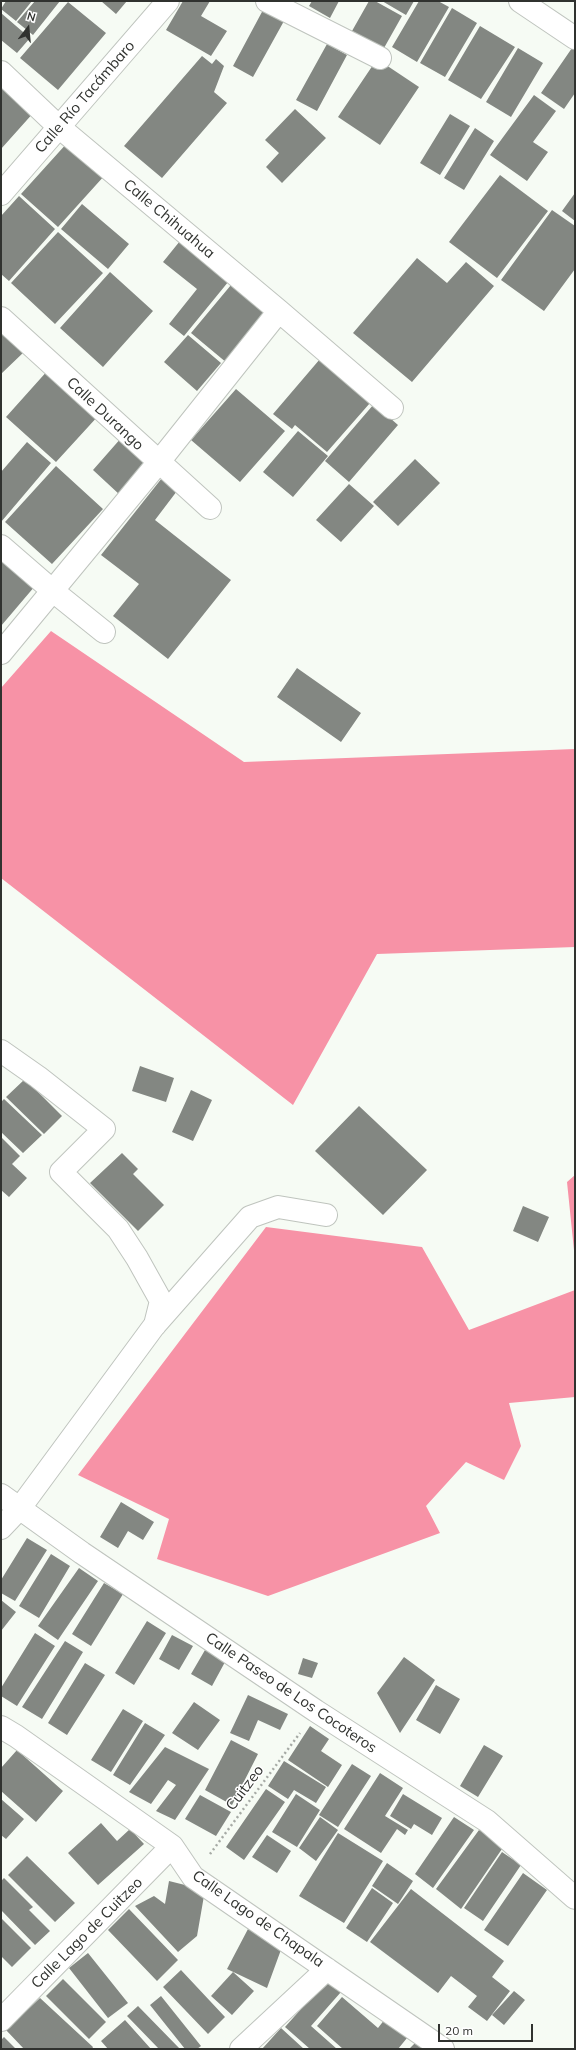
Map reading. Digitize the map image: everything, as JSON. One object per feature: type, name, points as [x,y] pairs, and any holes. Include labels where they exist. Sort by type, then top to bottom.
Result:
[{"type":"street","name":"Calle Río Tacámbaro","points":[[1,194],[168,1]]},
{"type":"street","points":[[267,1],[380,58]]},
{"type":"street","points":[[520,1],[575,38]]},
{"type":"street","name":"Calle Chihuahua","points":[[1,72],[59,127],[279,311],[392,408]]},
{"type":"street","points":[[1,653],[158,463],[279,311]]},
{"type":"street","name":"Calle Durango","points":[[1,318],[158,463],[210,508]]},
{"type":"street","points":[[1,546],[53,591],[104,632]]},
{"type":"street","points":[[1,1051],[38,1077],[104,1129],[61,1172],[118,1229],[137,1258],[161,1301],[154,1326]]},
{"type":"street","points":[[1,1528],[20,1508],[154,1326],[250,1217],[278,1207],[326,1215]]},
{"type":"street","name":"Calle Paseo de Los Cocoteros","points":[[1,1495],[82,1553],[316,1711],[487,1821],[575,1898]]},
{"type":"street","name":"Calle Lago de Chapala","points":[[6,1737],[172,1846],[193,1877],[443,2049]]},
{"type":"street","name":"Calle Lago de Cuitzeo","points":[[1,2020],[172,1846]]},
{"type":"street","points":[[241,2049],[327,1968]]},
{"type":"path","name":"Cuitzeo","points":[[193,1877],[316,1711]]},
{"type":"shaded area","points":[[51,631],[244,762],[575,749],[575,947],[377,954],[293,1105],[1,878],[1,688]]},
{"type":"shaded area","points":[[575,1175],[575,1260],[567,1182]]},
{"type":"shaded area","points":[[266,1227],[422,1247],[469,1330],[575,1290],[575,1397],[509,1403],[521,1446],[504,1480],[466,1462],[426,1506],[440,1533],[268,1596],[157,1559],[169,1519],[78,1475]]},
{"type":"building","points":[[6,1],[32,1],[16,21],[1,9]]},
{"type":"building","points":[[35,1],[60,1],[33,35],[17,22]]},
{"type":"building","points":[[101,1],[127,1],[116,14]]},
{"type":"building","points":[[183,1],[210,1],[201,16],[227,31],[211,56],[166,30]]},
{"type":"building","points":[[312,1],[339,1],[330,18],[309,6]]},
{"type":"building","points":[[369,1],[375,1],[402,16],[384,48],[352,31]]},
{"type":"building","points":[[382,1],[414,1],[406,15]]},
{"type":"building","points":[[419,1],[438,1],[449,7],[417,62],[392,47]]},
{"type":"building","points":[[68,2],[106,33],[58,90],[20,58]]},
{"type":"building","points":[[452,8],[477,23],[445,77],[420,63]]},
{"type":"building","points":[[263,10],[284,21],[253,77],[233,66]]},
{"type":"building","points":[[1,13],[30,38],[17,53],[1,40]]},
{"type":"building","points":[[480,26],[515,47],[481,99],[448,80]]},
{"type":"building","points":[[327,44],[347,55],[317,111],[296,100]]},
{"type":"building","points":[[518,48],[543,63],[511,117],[486,102]]},
{"type":"building","points":[[572,48],[575,50],[575,93],[564,109],[541,93]]},
{"type":"building","points":[[202,56],[212,64],[216,59],[224,66],[214,92],[227,103],[162,178],[124,146]]},
{"type":"building","points":[[377,59],[419,87],[380,145],[338,117]]},
{"type":"building","points":[[1,83],[35,111],[1,149]]},
{"type":"building","points":[[534,95],[556,111],[533,142],[548,152],[527,181],[490,155]]},
{"type":"building","points":[[295,109],[326,138],[282,183],[266,167],[279,153],[265,140]]},
{"type":"building","points":[[450,114],[470,126],[440,175],[420,163]]},
{"type":"building","points":[[475,128],[494,141],[464,190],[444,178]]},
{"type":"building","points":[[68,142],[105,175],[58,227],[21,194]]},
{"type":"building","points":[[500,175],[548,211],[497,278],[449,242]]},
{"type":"building","points":[[575,193],[575,221],[562,211]]},
{"type":"building","points":[[19,196],[55,229],[9,281],[1,274],[1,216]]},
{"type":"building","points":[[82,204],[129,244],[108,269],[61,229]]},
{"type":"building","points":[[552,210],[575,226],[575,269],[544,311],[501,280]]},
{"type":"building","points":[[58,232],[103,273],[55,324],[11,283]]},
{"type":"building","points":[[184,236],[233,276],[184,336],[169,324],[197,289],[163,262]]},
{"type":"building","points":[[417,258],[447,283],[466,262],[494,286],[412,382],[353,333]]},
{"type":"building","points":[[110,272],[153,311],[103,367],[60,328]]},
{"type":"building","points":[[236,279],[272,308],[227,363],[191,333]]},
{"type":"building","points":[[1,331],[25,351],[1,374]]},
{"type":"building","points":[[188,335],[221,363],[197,391],[164,362]]},
{"type":"building","points":[[320,359],[370,403],[327,452],[295,425],[292,429],[273,414]]},
{"type":"building","points":[[49,369],[99,415],[56,462],[6,417]]},
{"type":"building","points":[[236,389],[285,431],[240,482],[191,440]]},
{"type":"building","points":[[374,404],[398,425],[349,482],[325,461]]},
{"type":"building","points":[[298,431],[328,456],[293,497],[263,472]]},
{"type":"building","points":[[122,437],[150,461],[120,495],[93,470]]},
{"type":"building","points":[[27,442],[51,463],[1,522],[1,472]]},
{"type":"building","points":[[415,459],[440,483],[398,526],[373,502]]},
{"type":"building","points":[[56,466],[103,509],[52,564],[5,522]]},
{"type":"building","points":[[162,478],[177,491],[155,520],[231,580],[168,659],[113,616],[139,584],[101,555]]},
{"type":"building","points":[[349,484],[374,506],[341,542],[316,520]]},
{"type":"building","points":[[1,557],[35,586],[1,626]]},
{"type":"building","points":[[297,668],[361,713],[341,742],[277,697]]},
{"type":"building","points":[[140,1066],[174,1078],[166,1102],[132,1091]]},
{"type":"building","points":[[25,1079],[62,1116],[44,1134],[6,1097]]},
{"type":"building","points":[[191,1090],[212,1100],[193,1141],[172,1132]]},
{"type":"building","points":[[4,1099],[42,1135],[23,1153],[1,1132],[1,1102]]},
{"type":"building","points":[[359,1106],[427,1170],[383,1215],[315,1151]]},
{"type":"building","points":[[1,1137],[20,1156],[12,1164],[27,1178],[9,1197],[1,1190]]},
{"type":"building","points":[[122,1153],[138,1169],[133,1174],[164,1205],[138,1231],[90,1183]]},
{"type":"building","points":[[523,1206],[549,1217],[538,1242],[513,1231]]},
{"type":"building","points":[[121,1502],[154,1522],[143,1540],[128,1531],[118,1548],[100,1537]]},
{"type":"building","points":[[27,1538],[47,1550],[15,1601],[1,1593],[1,1580]]},
{"type":"building","points":[[51,1554],[70,1566],[39,1618],[19,1606]]},
{"type":"building","points":[[79,1568],[98,1581],[58,1640],[38,1626]]},
{"type":"building","points":[[104,1583],[123,1594],[91,1646],[72,1634]]},
{"type":"building","points":[[1,1600],[16,1612],[1,1631]]},
{"type":"building","points":[[147,1621],[166,1633],[134,1685],[115,1673]]},
{"type":"building","points":[[35,1633],[55,1646],[17,1706],[1,1696],[1,1688]]},
{"type":"building","points":[[172,1635],[193,1646],[179,1670],[159,1659]]},
{"type":"building","points":[[65,1641],[83,1652],[42,1719],[22,1707]]},
{"type":"building","points":[[205,1650],[225,1662],[212,1686],[191,1674]]},
{"type":"building","points":[[404,1657],[435,1680],[400,1733],[377,1693]]},
{"type":"building","points":[[303,1658],[318,1663],[312,1678],[298,1674]]},
{"type":"building","points":[[85,1663],[105,1675],[67,1735],[48,1723]]},
{"type":"building","points":[[436,1685],[460,1699],[440,1734],[416,1720]]},
{"type":"building","points":[[248,1695],[288,1714],[280,1730],[258,1720],[249,1741],[230,1733]]},
{"type":"building","points":[[194,1702],[220,1720],[198,1750],[172,1733]]},
{"type":"building","points":[[123,1709],[143,1721],[111,1772],[91,1760]]},
{"type":"building","points":[[145,1723],[165,1735],[130,1785],[113,1775]]},
{"type":"building","points":[[310,1726],[329,1739],[321,1751],[342,1765],[328,1787],[288,1760]]},
{"type":"building","points":[[231,1740],[258,1754],[232,1805],[205,1790]]},
{"type":"building","points":[[484,1745],[503,1756],[478,1797],[460,1786]]},
{"type":"building","points":[[165,1747],[209,1769],[175,1820],[156,1811],[176,1785],[168,1780],[151,1804],[129,1792]]},
{"type":"building","points":[[17,1750],[63,1791],[36,1822],[1,1791],[1,1768]]},
{"type":"building","points":[[284,1761],[326,1787],[316,1803],[294,1790],[288,1799],[268,1786]]},
{"type":"building","points":[[352,1764],[371,1776],[338,1827],[319,1815]]},
{"type":"building","points":[[380,1773],[403,1788],[385,1816],[408,1830],[405,1835],[397,1829],[381,1853],[344,1829]]},
{"type":"building","points":[[266,1789],[285,1802],[244,1860],[226,1847]]},
{"type":"building","points":[[296,1794],[320,1810],[297,1847],[272,1832]]},
{"type":"building","points":[[403,1794],[442,1818],[432,1835],[414,1824],[411,1829],[390,1816]]},
{"type":"building","points":[[200,1795],[231,1812],[216,1836],[185,1819]]},
{"type":"building","points":[[1,1799],[24,1819],[6,1839],[1,1835]]},
{"type":"building","points":[[320,1817],[338,1830],[316,1861],[299,1848]]},
{"type":"building","points":[[454,1817],[474,1830],[433,1888],[415,1874]]},
{"type":"building","points":[[101,1823],[117,1841],[130,1829],[144,1844],[98,1885],[68,1853]]},
{"type":"building","points":[[479,1830],[504,1846],[461,1909],[436,1889]]},
{"type":"building","points":[[338,1833],[383,1861],[344,1923],[299,1896]]},
{"type":"building","points":[[267,1835],[291,1851],[277,1873],[252,1857]]},
{"type":"building","points":[[502,1852],[521,1865],[483,1921],[464,1908]]},
{"type":"building","points":[[27,1856],[75,1903],[55,1922],[8,1875]]},
{"type":"building","points":[[387,1863],[413,1881],[398,1904],[372,1886]]},
{"type":"building","points":[[523,1873],[547,1890],[508,1946],[484,1930]]},
{"type":"building","points":[[4,1878],[33,1907],[29,1910],[50,1931],[35,1945],[1,1910],[1,1881]]},
{"type":"building","points":[[169,1881],[205,1890],[197,1936],[178,1952],[135,1906],[154,1896],[165,1904]]},
{"type":"building","points":[[372,1888],[393,1903],[367,1942],[346,1928]]},
{"type":"building","points":[[411,1889],[504,1961],[492,1977],[510,1991],[487,2021],[468,2007],[477,1996],[451,1976],[438,1993],[370,1942]]},
{"type":"building","points":[[129,1909],[178,1960],[157,1981],[108,1930]]},
{"type":"building","points":[[1,1918],[31,1948],[12,1967],[1,1956]]},
{"type":"building","points":[[248,1929],[282,1947],[267,1988],[227,1969]]},
{"type":"building","points":[[88,1953],[128,2003],[108,2018],[69,1968]]},
{"type":"building","points":[[181,1970],[225,2017],[208,2034],[163,1987]]},
{"type":"building","points":[[233,1972],[254,1991],[232,2015],[211,1996]]},
{"type":"building","points":[[63,1979],[106,2022],[89,2039],[46,1996]]},
{"type":"building","points":[[327,1980],[341,1992],[311,2026],[337,2049],[310,2049],[285,2027]]},
{"type":"building","points":[[514,1991],[525,2000],[504,2025],[492,2015]]},
{"type":"building","points":[[161,1996],[201,2046],[197,2049],[185,2049],[150,2005]]},
{"type":"building","points":[[342,1997],[378,2028],[385,2019],[407,2038],[398,2049],[343,2049],[317,2026]]},
{"type":"building","points":[[40,1998],[93,2047],[92,2049],[24,2049],[6,2030]]},
{"type":"building","points":[[138,2006],[180,2049],[159,2049],[127,2016]]},
{"type":"building","points":[[125,2020],[151,2049],[108,2049],[101,2041]]},
{"type":"building","points":[[281,2028],[304,2049],[262,2049]]},
{"type":"building","points":[[4,2037],[16,2049],[1,2049],[1,2040]]},
{"type":"building","points":[[419,2039],[425,2049],[409,2049]]}]
